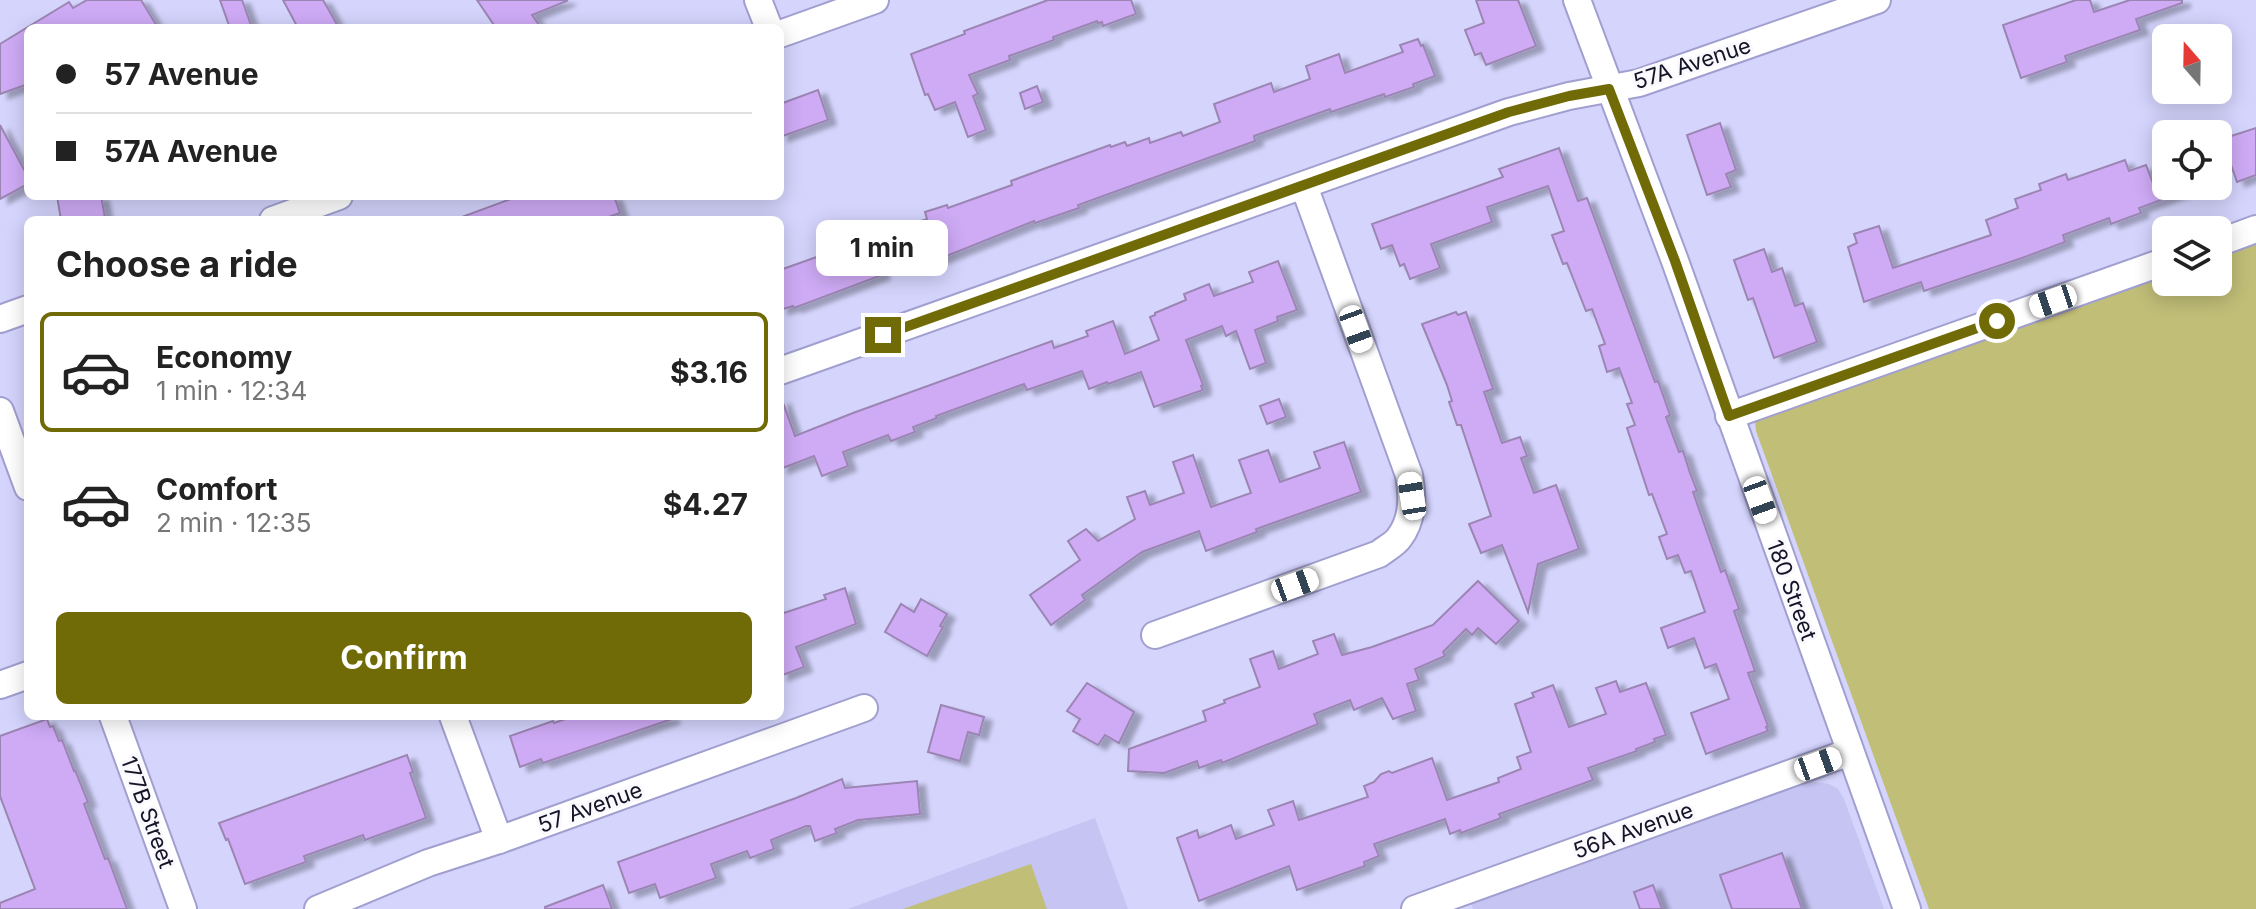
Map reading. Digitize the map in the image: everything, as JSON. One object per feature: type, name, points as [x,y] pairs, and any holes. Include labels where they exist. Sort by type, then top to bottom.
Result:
[{"type":"street","points":[[758,0],[767,24]]},
{"type":"street","points":[[784,33],[875,0]]},
{"type":"street","name":"180 Street","points":[[1577,0],[1675,261],[1907,909]]},
{"type":"street","name":"57A Avenue","points":[[784,370],[1509,112],[1569,96],[1639,83],[1877,0]]},
{"type":"street","points":[[1155,635],[1379,554],[1399,539],[1409,516],[1412,496],[1409,475],[1304,186]]},
{"type":"street","points":[[284,216],[328,200]]},
{"type":"street","points":[[2232,238],[2256,229]]},
{"type":"street","points":[[1729,416],[2152,266]]},
{"type":"street","points":[[0,319],[24,310]]},
{"type":"street","points":[[0,411],[24,476]]},
{"type":"street","points":[[0,685],[24,676]]},
{"type":"street","name":"57 Avenue","points":[[318,909],[428,863],[864,708]]},
{"type":"street","name":"177B Street","points":[[114,720],[183,909]]},
{"type":"street","points":[[454,720],[499,840]]},
{"type":"street","name":"56A Avenue","points":[[1415,909],[1850,752]]},
{"type":"shaded area","points":[[2256,237],[2256,909],[1929,909],[1756,431],[1755,421],[1758,416],[2152,274],[2152,296],[2232,296],[2232,246]]},
{"type":"shaded area","points":[[1809,781],[1829,784],[1838,789],[1844,799],[1884,909],[1473,909],[1471,903]]},
{"type":"shaded area","points":[[1095,818],[1128,909],[848,909]]},
{"type":"shaded area","points":[[1031,864],[1047,909],[903,909]]},
{"type":"building","points":[[87,0],[141,0],[156,24],[33,24],[69,2],[73,8]]},
{"type":"building","points":[[220,0],[242,0],[251,24],[229,24]]},
{"type":"building","points":[[283,0],[323,0],[337,24],[296,24]]},
{"type":"building","points":[[477,0],[567,1],[532,15],[538,24],[493,24]]},
{"type":"building","points":[[1048,0],[1131,0],[1136,14],[1103,26],[1102,22],[1097,21],[1053,37],[1054,40],[1009,56],[1010,60],[969,75],[978,94],[973,96],[986,130],[968,137],[955,102],[935,110],[928,94],[925,95],[911,54]]},
{"type":"building","points":[[1476,0],[1518,0],[1536,46],[1486,65],[1481,53],[1475,55],[1465,30],[1484,23]]},
{"type":"building","points":[[2076,0],[2090,0],[2094,12],[2130,0],[2182,0],[2182,3],[2136,19],[2140,30],[2065,56],[2067,62],[2021,78],[2003,25]]},
{"type":"building","points":[[24,29],[24,85],[0,94],[0,44]]},
{"type":"building","points":[[1418,39],[1435,76],[1413,84],[1414,87],[1331,112],[1330,109],[1254,136],[1255,141],[939,259],[919,264],[914,249],[901,253],[894,230],[927,219],[925,212],[947,205],[948,208],[1012,185],[1011,181],[1110,145],[1125,142],[1127,146],[1149,138],[1150,143],[1181,132],[1183,136],[1220,122],[1214,104],[1271,83],[1274,92],[1310,79],[1306,66],[1339,54],[1345,73],[1403,52],[1400,45]]},
{"type":"building","points":[[1037,86],[1043,102],[1025,109],[1020,93]]},
{"type":"building","points":[[818,90],[828,120],[784,136],[784,103]]},
{"type":"building","points":[[1720,123],[1736,170],[1726,174],[1731,187],[1707,195],[1687,135]]},
{"type":"building","points":[[0,125],[24,170],[24,186],[0,199]]},
{"type":"building","points":[[2256,128],[2256,175],[2237,182],[2232,168],[2232,136]]},
{"type":"building","points":[[1559,148],[1578,201],[1587,198],[1655,382],[1658,381],[1670,415],[1666,417],[1679,452],[1683,451],[1697,491],[1693,492],[1721,572],[1725,570],[1739,609],[1734,611],[1755,671],[1748,673],[1768,731],[1706,754],[1691,713],[1729,699],[1716,664],[1705,668],[1694,638],[1668,648],[1661,628],[1705,612],[1691,571],[1685,573],[1678,555],[1667,559],[1659,537],[1667,534],[1652,494],[1649,495],[1627,428],[1635,425],[1627,404],[1632,403],[1619,368],[1607,372],[1599,346],[1605,344],[1592,309],[1586,311],[1567,263],[1563,264],[1552,235],[1564,231],[1548,186],[1487,207],[1492,222],[1431,244],[1440,268],[1410,279],[1404,264],[1400,266],[1392,245],[1381,249],[1372,224],[1503,177],[1499,169]]},
{"type":"building","points":[[2125,160],[2129,171],[2146,165],[2152,181],[2152,200],[2161,200],[2139,208],[2141,213],[2111,224],[2109,218],[2063,235],[2065,242],[2022,258],[1924,291],[1921,282],[1864,302],[1848,247],[1857,243],[1854,234],[1879,226],[1893,268],[1991,235],[1986,220],[2018,208],[2015,199],[2041,190],[2039,184],[2066,174],[2068,180]]},
{"type":"building","points":[[58,200],[102,200],[105,216],[60,216]]},
{"type":"building","points":[[508,200],[615,200],[620,213],[611,216],[464,216]]},
{"type":"building","points":[[872,246],[882,275],[794,308],[784,309],[784,269],[839,249],[842,257]]},
{"type":"building","points":[[1764,249],[1772,272],[1782,268],[1795,306],[1803,303],[1817,342],[1774,358],[1753,298],[1748,300],[1734,260]]},
{"type":"building","points":[[1278,261],[1297,310],[1255,330],[1266,363],[1250,369],[1236,331],[1226,336],[1222,326],[1186,340],[1203,390],[1154,407],[1141,372],[1089,389],[1082,371],[1027,390],[1024,384],[936,416],[913,427],[915,432],[891,441],[888,435],[843,452],[848,466],[822,476],[814,456],[784,467],[784,406],[795,436],[1052,341],[1054,348],[1088,336],[1086,331],[1113,321],[1125,354],[1159,340],[1150,317],[1155,313],[1186,300],[1184,294],[1209,284],[1214,296],[1253,282],[1249,272]]},
{"type":"building","points":[[1456,312],[1458,315],[1466,312],[1493,389],[1484,392],[1502,443],[1520,437],[1527,456],[1521,458],[1534,493],[1556,485],[1579,549],[1538,564],[1528,612],[1502,545],[1481,553],[1469,524],[1491,516],[1461,425],[1457,425],[1449,402],[1452,401],[1447,385],[1422,324]]},
{"type":"building","points":[[1279,399],[1286,417],[1267,424],[1260,406]]},
{"type":"building","points":[[1344,442],[1361,492],[1256,529],[1257,532],[1206,551],[1199,531],[1142,552],[1082,595],[1085,600],[1051,625],[1030,595],[1080,560],[1068,541],[1086,529],[1098,541],[1135,519],[1127,497],[1145,491],[1150,505],[1184,493],[1173,462],[1193,455],[1211,507],[1251,493],[1239,460],[1268,450],[1280,482],[1320,468],[1314,452]]},
{"type":"building","points":[[1478,581],[1519,621],[1496,644],[1478,628],[1472,635],[1466,629],[1443,652],[1445,656],[1415,669],[1419,680],[1407,684],[1416,711],[1393,719],[1382,698],[1354,710],[1350,700],[1314,714],[1318,724],[1222,763],[1221,760],[1199,768],[1197,761],[1164,773],[1128,771],[1129,749],[1206,721],[1203,711],[1260,687],[1250,659],[1273,651],[1279,669],[1318,654],[1313,641],[1334,634],[1342,655],[1372,647],[1433,625]]},
{"type":"building","points":[[845,588],[856,624],[796,647],[804,667],[784,674],[784,613],[826,599],[824,595]]},
{"type":"building","points":[[921,599],[947,614],[927,656],[885,632],[901,604],[914,612]]},
{"type":"building","points":[[1616,681],[1620,692],[1646,683],[1666,735],[1637,751],[1588,768],[1593,780],[1499,814],[1501,818],[1461,833],[1460,830],[1450,834],[1445,819],[1374,844],[1379,856],[1364,862],[1365,866],[1297,890],[1289,866],[1199,901],[1177,838],[1197,830],[1199,838],[1231,825],[1236,839],[1274,825],[1268,810],[1293,801],[1299,820],[1368,797],[1364,786],[1374,782],[1381,774],[1432,758],[1447,800],[1499,782],[1498,778],[1521,769],[1517,757],[1531,752],[1515,704],[1553,685],[1569,727],[1606,714],[1596,688]]},
{"type":"building","points":[[1087,683],[1134,712],[1119,743],[1105,735],[1098,745],[1073,731],[1080,719],[1067,711]]},
{"type":"building","points":[[941,705],[984,717],[979,735],[968,732],[960,761],[928,752]]},
{"type":"building","points":[[44,720],[47,720],[50,727],[53,726],[88,802],[84,804],[127,909],[0,909],[0,903],[35,889],[0,796],[0,736]]},
{"type":"building","points":[[563,720],[669,720],[543,763],[541,759],[520,767],[510,736]]},
{"type":"building","points":[[407,755],[426,818],[365,840],[363,835],[304,856],[306,862],[245,884],[219,823]]},
{"type":"building","points":[[842,779],[845,788],[917,781],[920,814],[858,820],[835,829],[837,833],[815,841],[810,826],[806,826],[771,840],[774,849],[750,858],[747,851],[711,864],[716,878],[660,898],[655,884],[629,893],[618,862]]},
{"type":"building","points":[[1782,853],[1802,909],[1732,909],[1720,875]]},
{"type":"building","points":[[603,885],[612,909],[545,909],[545,907]]},
{"type":"building","points":[[1653,885],[1662,909],[1640,909],[1634,892]]},
{"type":"route","points":[[883,335],[1509,112],[1609,89],[1675,261],[1729,416],[1997,321]]}]
